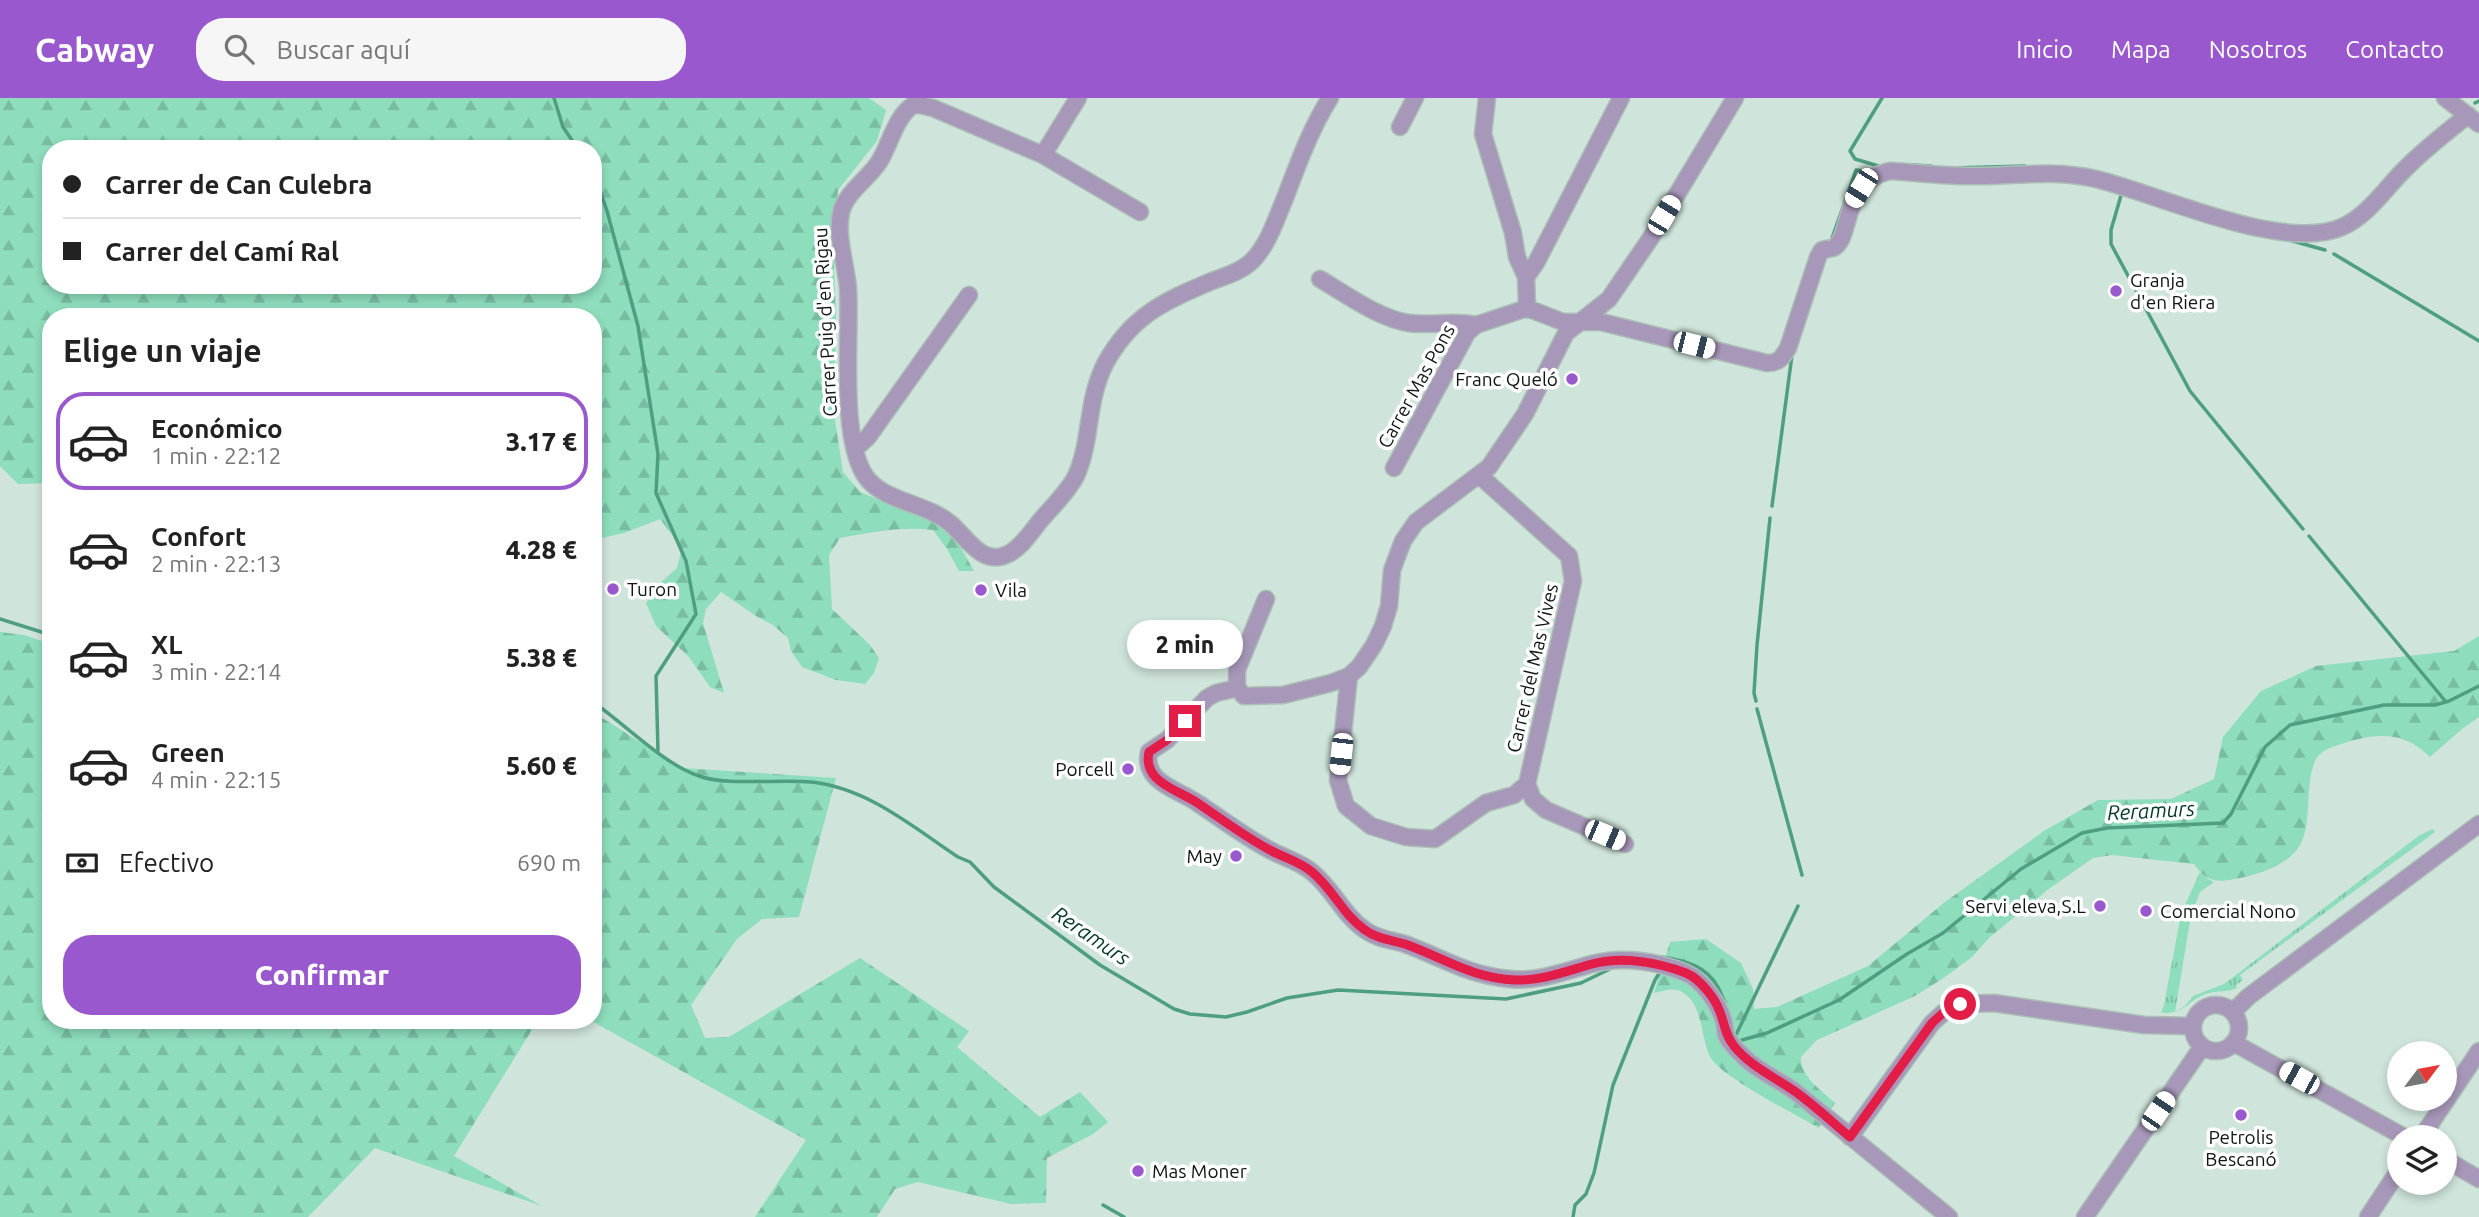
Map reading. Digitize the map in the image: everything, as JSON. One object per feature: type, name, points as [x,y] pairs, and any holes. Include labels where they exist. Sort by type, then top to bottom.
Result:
[{"type":"street","points":[[1043,155],[1078,98]]},
{"type":"street","name":"Carrer Puig d'en Rigau","points":[[1140,212],[1043,155],[933,108],[915,104],[904,113],[875,168],[845,203],[841,214],[848,288],[850,426],[858,462],[873,485],[942,517],[980,553],[997,558],[1018,547],[1075,478],[1083,457],[1090,405],[1097,381],[1117,344],[1141,316],[1155,307],[1236,271],[1255,259],[1273,228],[1306,142],[1330,98]]},
{"type":"street","points":[[1400,127],[1415,98]]},
{"type":"street","points":[[1487,98],[1483,134],[1513,233],[1517,257],[1526,277],[1527,308],[1563,322],[1601,322],[1767,363],[1775,363],[1788,348],[1822,250],[1833,248],[1838,242],[1853,201],[1869,179],[1880,173],[1890,171],[1978,176],[2062,173],[2096,179],[2273,232],[2310,234],[2341,228],[2355,220],[2406,168],[2473,119],[2445,98]]},
{"type":"street","points":[[1526,277],[1536,263],[1621,98]]},
{"type":"street","points":[[1266,599],[1237,670],[1237,688],[1244,696],[1283,695],[1349,676],[1359,667],[1383,626],[1389,606],[1392,570],[1403,541],[1416,522],[1489,467],[1525,414],[1566,333],[1609,299],[1650,239],[1735,98]]},
{"type":"street","name":"Carrer Mas Pons","points":[[1320,279],[1365,305],[1407,323],[1465,322],[1476,325]]},
{"type":"street","points":[[855,449],[868,437],[969,295]]},
{"type":"street","name":"Carrer Mas Pons","points":[[1394,468],[1467,333],[1476,325],[1527,308]]},
{"type":"street","name":"Carrer del Mas Vives","points":[[1479,475],[1569,556],[1573,581],[1527,784]]},
{"type":"street","points":[[1349,676],[1338,780],[1346,806],[1371,826],[1406,837],[1435,839],[1486,803],[1514,795],[1527,784],[1533,799],[1546,810],[1625,844]]},
{"type":"street","points":[[1237,688],[1216,693],[1208,698],[1167,740],[1149,752],[1147,760],[1150,770],[1158,780],[1196,801],[1272,852],[1311,871],[1327,885],[1350,917],[1365,930],[1472,973],[1518,980],[1545,977],[1607,961],[1630,960],[1688,974],[1701,984],[1719,1009],[1726,1036],[1749,1062],[1794,1091],[1949,1217]]},
{"type":"street","points":[[2233,1012],[2479,825]]},
{"type":"street","points":[[1850,1137],[1932,1023],[1960,1004],[1994,1003],[2144,1025],[2192,1026]]},
{"type":"street","points":[[2214,1004],[2233,1012],[2239,1025],[2239,1034],[2234,1043],[2222,1051],[2210,1051],[2202,1047],[2194,1037],[2192,1026],[2201,1010],[2214,1004]]},
{"type":"street","points":[[2234,1043],[2387,1128]]},
{"type":"street","points":[[2085,1217],[2202,1047]]},
{"type":"street","points":[[2430,1125],[2479,1051]]},
{"type":"street","points":[[2457,1166],[2479,1179]]},
{"type":"street","points":[[2368,1217],[2387,1188]]},
{"type":"green space","points":[[0,98],[869,98],[886,110],[877,141],[838,190],[833,244],[836,318],[834,414],[843,472],[860,492],[906,511],[932,518],[956,539],[974,571],[959,571],[933,530],[898,529],[840,538],[829,555],[832,609],[870,645],[879,658],[874,673],[865,684],[836,680],[802,667],[791,651],[788,638],[773,625],[721,592],[706,609],[703,623],[724,693],[710,687],[689,657],[656,626],[646,603],[658,585],[677,568],[682,548],[660,519],[624,533],[602,538],[602,308],[42,308],[42,483],[18,484],[0,466]]},
{"type":"green space","points":[[0,632],[42,641],[42,1029],[532,1029],[454,1156],[542,1206],[375,1148],[308,1217],[0,1217]]},
{"type":"green space","points":[[2479,636],[2479,717],[2430,757],[2409,742],[2388,736],[2353,740],[2323,752],[2317,757],[2312,771],[2304,836],[2295,852],[2280,864],[2252,875],[2222,881],[2207,877],[2194,864],[2112,855],[2093,858],[2050,888],[1990,937],[1972,957],[1942,979],[1915,996],[1817,1040],[1801,1057],[1804,1071],[1835,1103],[1819,1128],[1760,1095],[1718,1066],[1708,1050],[1696,1007],[1685,994],[1674,990],[1654,993],[1670,942],[1706,939],[1741,963],[1753,989],[1754,1009],[1777,1007],[1868,966],[1945,902],[2044,831],[2098,800],[2171,799],[2214,779],[2223,737],[2261,691],[2316,666],[2454,651]]},
{"type":"green space","points":[[602,718],[681,768],[836,778],[799,917],[762,919],[737,939],[691,1005],[705,1038],[729,1037],[860,958],[969,1031],[957,1047],[1040,1117],[1080,1092],[1108,1122],[1093,1134],[1047,1158],[1046,1203],[1011,1204],[918,1182],[895,1189],[877,1217],[755,1217],[806,1140],[602,1027]]},
{"type":"green space","points":[[2433,829],[2435,832],[2240,975],[2243,980],[2236,985],[2237,988],[2202,996],[2182,1009],[2176,1011],[2185,1006],[2193,996],[2224,984],[2420,835]]},
{"type":"green space","points":[[2200,872],[2214,882],[2200,892],[2191,915],[2175,1012],[2161,1013],[2181,914]]},
{"type":"waterway","points":[[554,98],[563,127],[572,140]]},
{"type":"waterway","points":[[1882,98],[1850,151],[1855,159],[1882,167]]},
{"type":"waterway","points":[[2475,103],[2479,101]]},
{"type":"waterway","points":[[1893,164],[1931,166]]},
{"type":"waterway","points":[[1952,168],[2025,166]]},
{"type":"waterway","points":[[1831,241],[1856,170],[1872,172]]},
{"type":"waterway","points":[[2122,192],[2111,230],[2111,244],[2190,391],[2303,529]]},
{"type":"waterway","points":[[602,197],[638,326],[658,454],[656,493],[686,561],[696,614],[656,676],[658,751]]},
{"type":"waterway","points":[[2289,240],[2325,250]]},
{"type":"waterway","points":[[2334,254],[2479,341]]},
{"type":"waterway","points":[[1772,506],[1792,355]]},
{"type":"waterway","points":[[1756,701],[1754,693],[1757,645],[1770,518]]},
{"type":"waterway","points":[[2309,536],[2446,702]]},
{"type":"waterway","name":"Reramurs","points":[[0,619],[42,632]]},
{"type":"waterway","name":"Reramurs","points":[[1742,1040],[1767,1033],[1839,1000],[1943,933],[2021,869],[2082,833],[2107,828],[2223,823],[2231,814],[2265,747],[2290,725],[2384,705],[2435,705],[2479,686]]},
{"type":"waterway","name":"Reramurs","points":[[602,709],[658,753],[699,776],[738,782],[811,782],[832,786],[871,800],[958,857],[970,862],[994,887],[1100,965],[1174,1009],[1190,1014],[1226,1017],[1287,998],[1338,990],[1506,999],[1581,983],[1614,967]]},
{"type":"waterway","points":[[1757,709],[1802,875]]},
{"type":"waterway","points":[[1734,1039],[1798,906]]},
{"type":"waterway","name":"Reramurs","points":[[1662,957],[1684,961],[1709,975],[1724,1003]]},
{"type":"waterway","points":[[1573,1217],[1575,1205],[1586,1194],[1594,1173],[1613,1085],[1655,980],[1662,969]]},
{"type":"waterway","points":[[1103,1205],[1124,1217]]},
{"type":"place","name":"Granja d'en Riera","points":[[2116,291]]},
{"type":"place","name":"Franc Queló","points":[[1572,379]]},
{"type":"place","name":"Turon","points":[[613,589]]},
{"type":"place","name":"Vila","points":[[981,590]]},
{"type":"place","name":"Porcell","points":[[1128,769]]},
{"type":"place","name":"May","points":[[1236,856]]},
{"type":"place","name":"Servi eleva,S.L","points":[[2100,906]]},
{"type":"place","name":"Comercial Nono","points":[[2146,911]]},
{"type":"place","name":"Petrolis Bescanó","points":[[2241,1115]]},
{"type":"place","name":"Mas Moner","points":[[1138,1171]]},
{"type":"route","points":[[1185,721],[1167,740],[1149,752],[1147,760],[1150,770],[1158,780],[1196,801],[1272,852],[1311,871],[1327,885],[1350,917],[1365,930],[1472,973],[1494,978],[1518,980],[1545,977],[1607,961],[1630,960],[1688,974],[1701,984],[1719,1009],[1726,1036],[1749,1062],[1794,1091],[1850,1137],[1932,1023],[1960,1004]]}]
